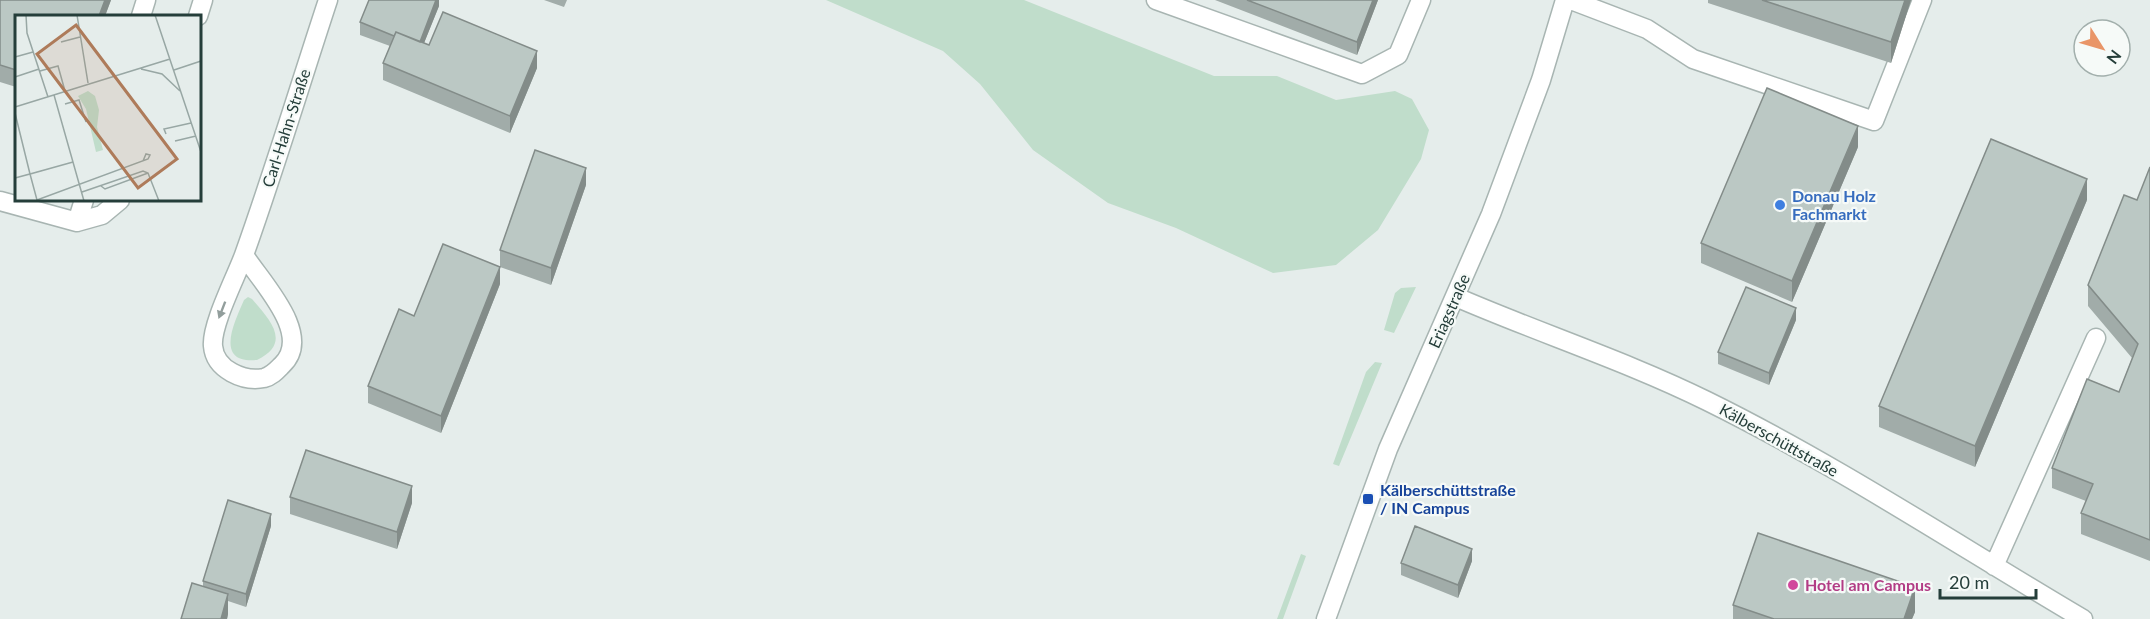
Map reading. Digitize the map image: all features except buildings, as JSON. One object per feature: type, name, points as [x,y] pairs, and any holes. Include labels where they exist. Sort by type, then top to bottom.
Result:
[{"type":"street","points":[[141,15],[146,0]]},
{"type":"street","points":[[198,15],[204,0]]},
{"type":"street","name":"Carl-Hahn-Straße","points":[[244,255],[291,325],[294,343],[285,362],[269,376],[252,380],[235,375],[220,363],[213,346],[217,323],[244,255],[328,0]]},
{"type":"street","points":[[1156,0],[1362,74],[1398,55],[1421,0]]},
{"type":"street","name":"Eriagstraße","points":[[1326,619],[1388,449],[1500,192],[1541,80],[1565,0]]},
{"type":"street","points":[[1571,0],[1647,29],[1693,59],[1874,121],[1922,0]]},
{"type":"street","points":[[0,201],[77,222],[102,215],[119,201]]},
{"type":"street","points":[[77,222],[84,201]]},
{"type":"street","name":"Kälberschüttstraße","points":[[1456,297],[1623,362],[1707,401],[1804,452],[2083,619]]},
{"type":"street","points":[[1994,566],[2096,338]]},
{"type":"green space","points":[[826,0],[1024,0],[1214,76],[1277,76],[1336,100],[1395,91],[1412,99],[1429,130],[1421,159],[1378,230],[1336,265],[1273,273],[1176,228],[1108,203],[1033,150],[980,84],[943,51]]},
{"type":"green space","points":[[1416,287],[1394,333],[1384,330],[1395,293],[1401,288]]},
{"type":"green space","points":[[248,297],[271,323],[276,339],[268,353],[257,360],[243,359],[235,355],[231,348],[236,319],[244,300]]},
{"type":"green space","points":[[1375,362],[1382,363],[1339,466],[1333,464],[1366,372]]},
{"type":"green space","points":[[1301,554],[1306,556],[1283,619],[1277,619]]},
{"type":"place","name":"Donau Holz Fachmarkt","points":[[1780,205]]},
{"type":"place","name":"Kälberschüttstraße / IN Campus","points":[[1368,499]]},
{"type":"place","name":"Hotel am Campus","points":[[1793,585]]}]
